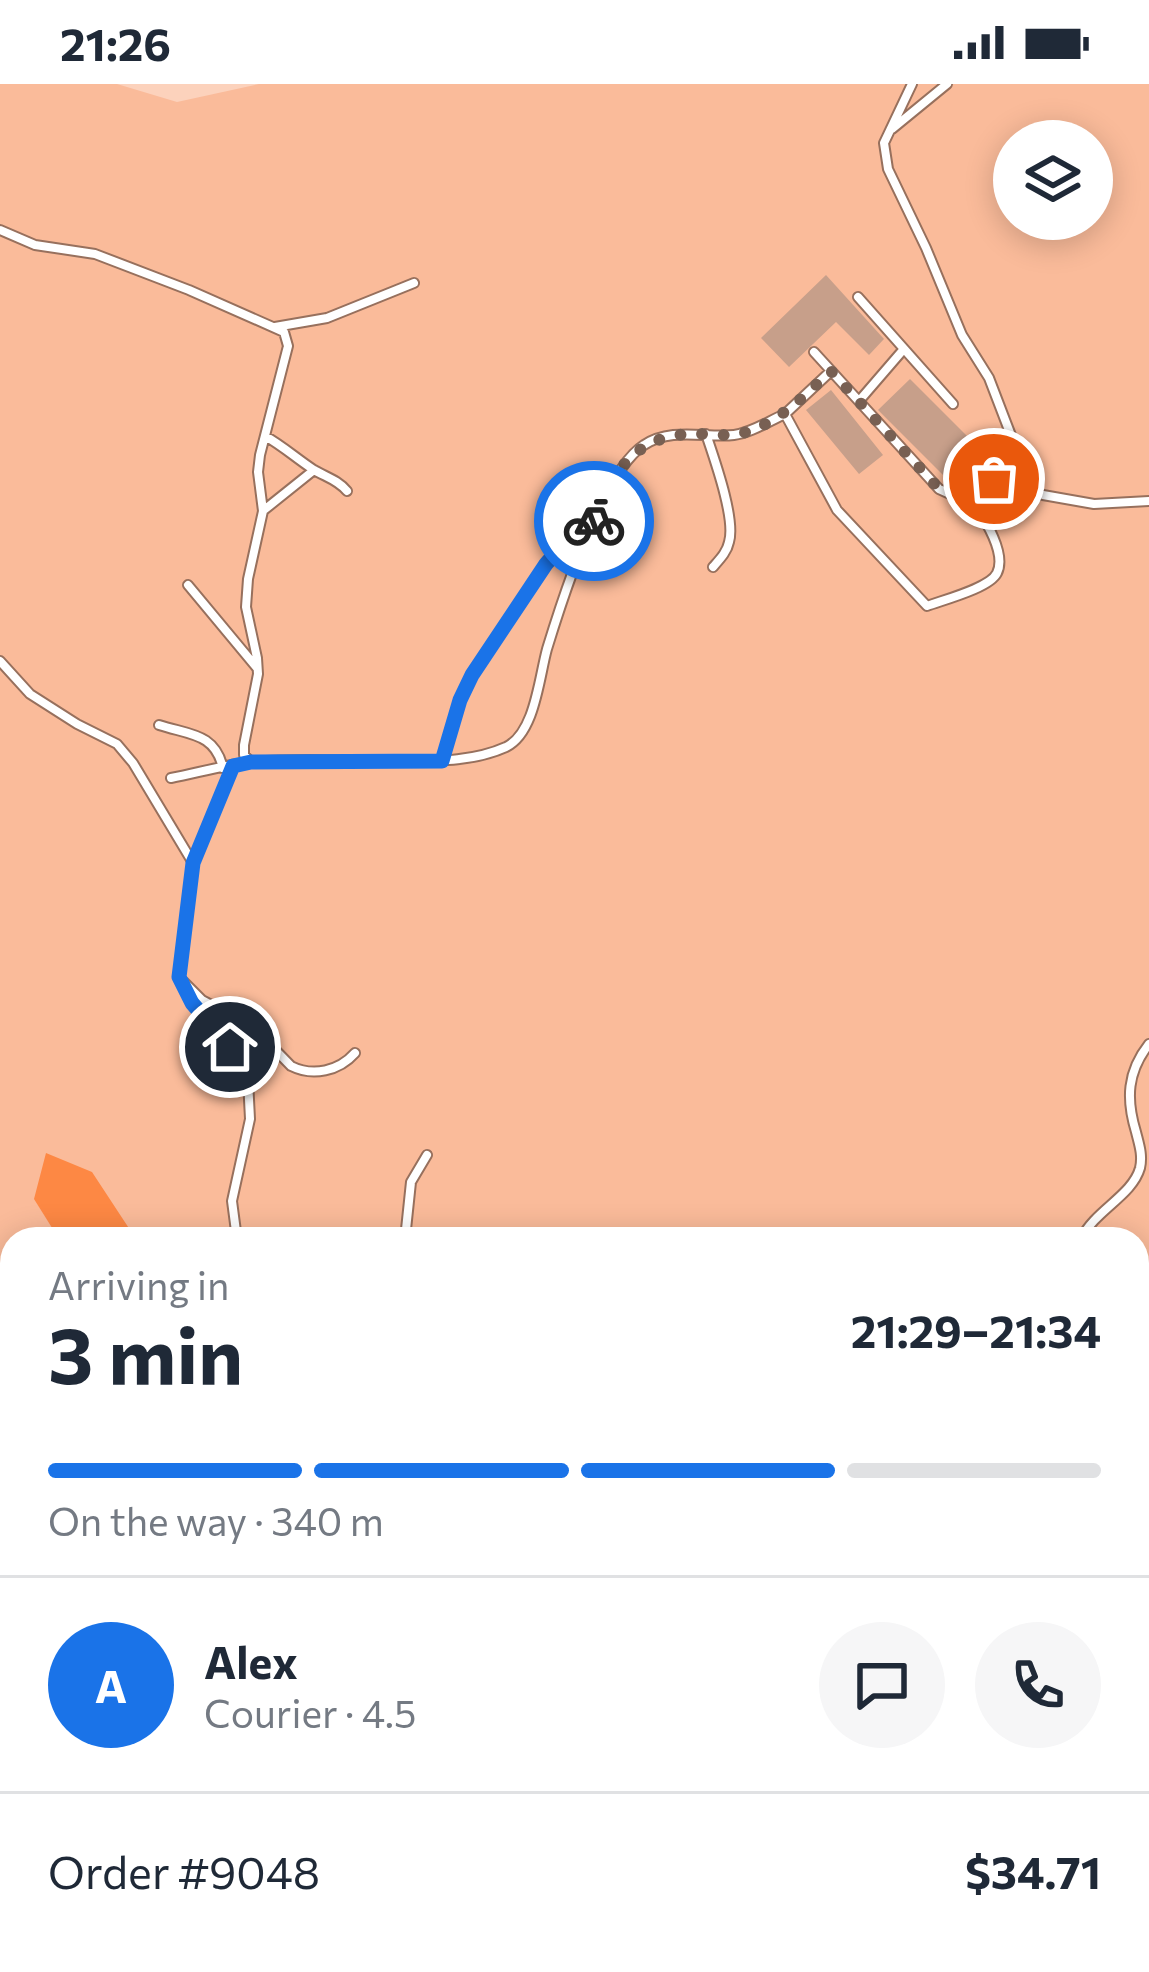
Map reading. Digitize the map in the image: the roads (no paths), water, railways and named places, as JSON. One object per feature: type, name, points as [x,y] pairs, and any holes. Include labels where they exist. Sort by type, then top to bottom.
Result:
[{"type":"lane","points":[[912,84],[884,143],[888,169],[962,334],[989,378],[1017,451],[1018,486]]},
{"type":"lane","points":[[890,131],[947,84]]},
{"type":"lane","points":[[0,230],[35,245],[95,254],[284,332],[288,346],[257,472],[262,511],[248,579],[246,607],[258,669],[244,746],[244,755],[251,762]]},
{"type":"lane","points":[[273,327],[327,318],[414,283]]},
{"type":"lane","points":[[858,297],[952,404]]},
{"type":"lane","points":[[859,401],[903,350]]},
{"type":"lane","points":[[814,352],[939,489],[961,499],[994,479],[1043,495],[1094,504],[1149,502]]},
{"type":"lane","points":[[170,778],[251,762],[442,761],[483,756],[512,744],[533,709],[547,649],[585,543],[610,483],[629,459],[645,444],[686,434],[736,435],[784,414],[831,371]]},
{"type":"lane","points":[[784,414],[836,510],[928,606],[986,584],[997,574],[999,559],[992,531],[968,494]]},
{"type":"lane","points":[[706,434],[731,522],[725,554],[713,567]]},
{"type":"lane","points":[[265,436],[347,490]]},
{"type":"lane","points":[[262,511],[314,470]]},
{"type":"lane","points":[[442,761],[472,675],[546,564],[560,548],[585,543]]},
{"type":"lane","points":[[188,585],[258,669]]},
{"type":"lane","points":[[0,661],[30,694],[116,744],[133,763],[193,863]]},
{"type":"lane","points":[[159,725],[212,742],[228,767],[193,863],[179,977],[192,1003],[230,1047],[248,1080],[250,1118],[232,1201],[235,1227]]},
{"type":"lane","points":[[179,977],[202,1000],[245,1021],[291,1066],[301,1070],[338,1067],[355,1053]]},
{"type":"lane","points":[[1088,1227],[1139,1173],[1142,1156],[1129,1094],[1132,1072],[1149,1044]]},
{"type":"lane","points":[[406,1227],[411,1182],[428,1155]]}]
